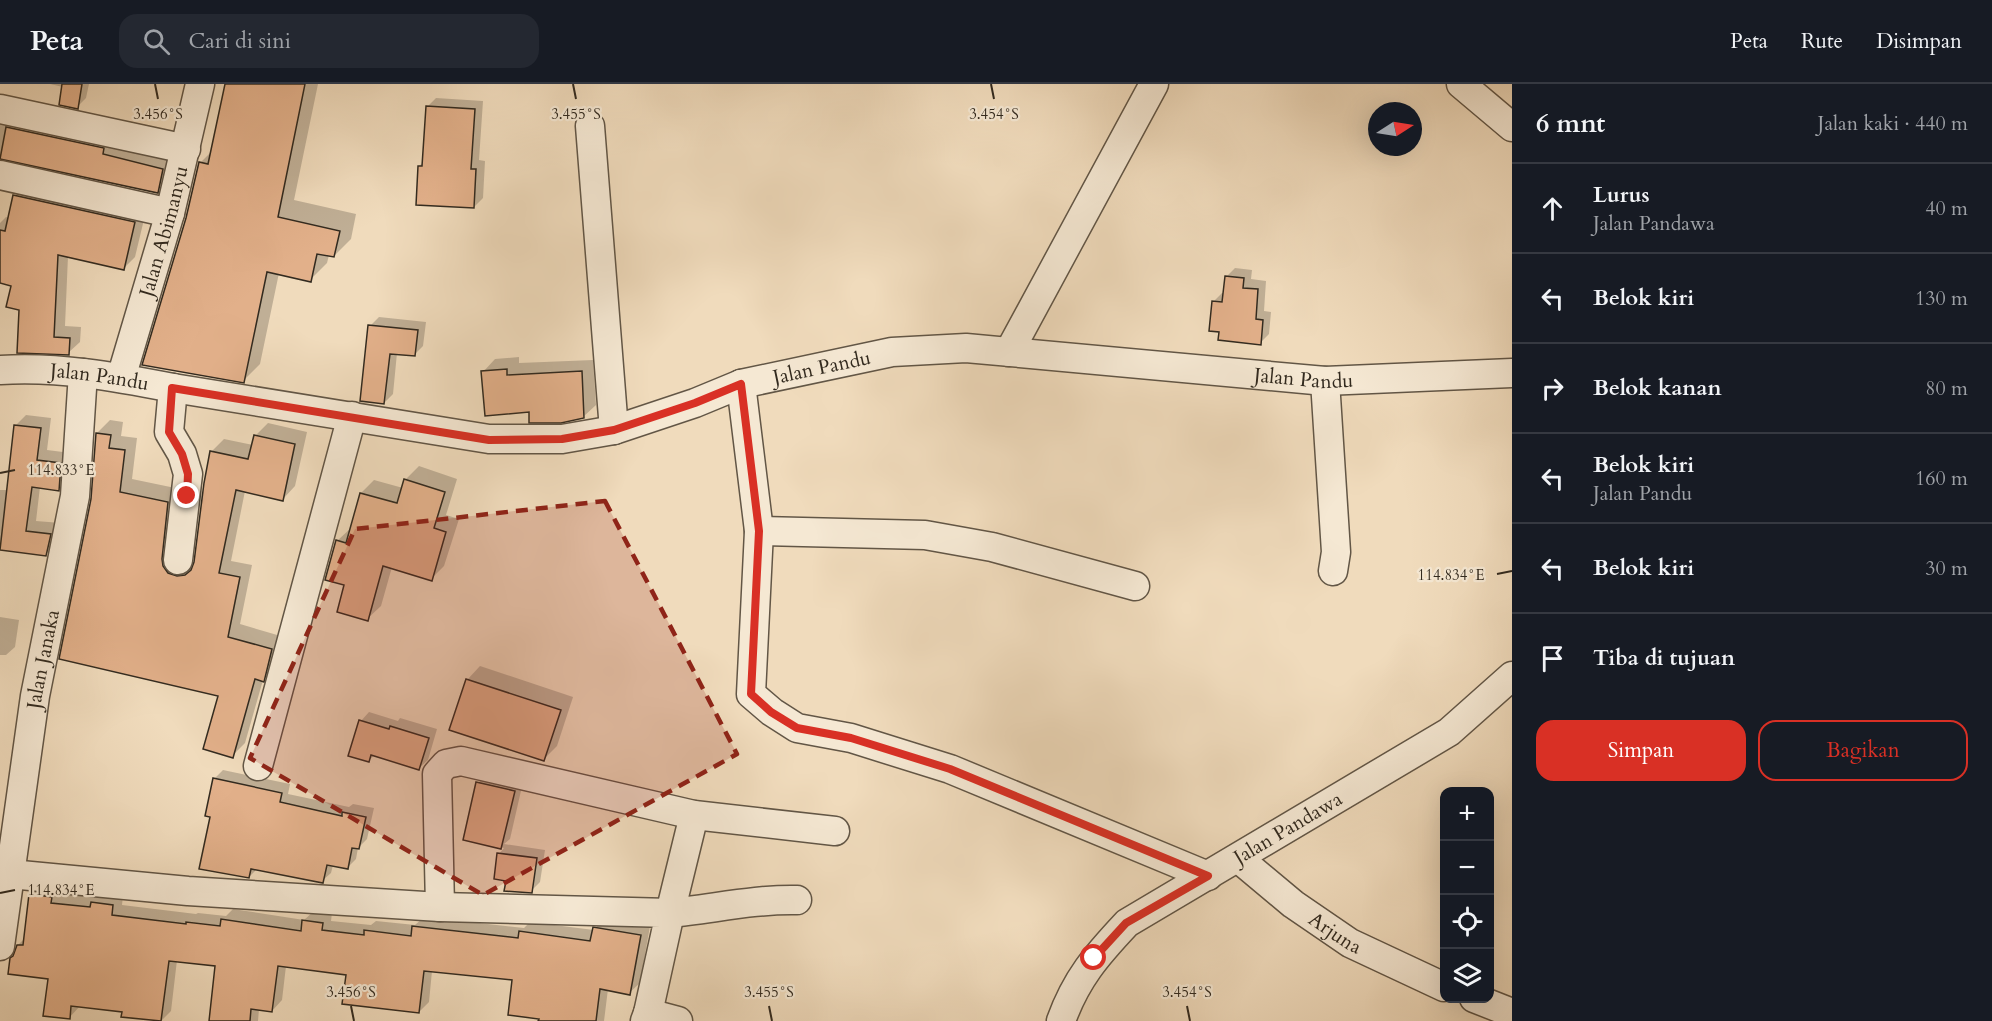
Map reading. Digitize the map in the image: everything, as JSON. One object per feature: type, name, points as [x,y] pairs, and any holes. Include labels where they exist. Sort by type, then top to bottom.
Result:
[{"type":"street","name":"Jalan Abimanyu","points":[[121,378],[170,213],[201,84]]},
{"type":"street","points":[[1009,352],[1154,84]]},
{"type":"street","points":[[1461,84],[1512,127]]},
{"type":"street","points":[[0,109],[186,149]]},
{"type":"street","points":[[590,126],[614,430]]},
{"type":"street","points":[[0,175],[170,213]]},
{"type":"street","name":"Jalan Pandu","points":[[0,370],[83,373],[121,378],[489,440],[562,439],[614,430],[695,403],[741,384],[892,352],[966,348],[1326,381],[1512,373]]},
{"type":"street","name":"Jalan Janaka","points":[[0,946],[35,696],[75,496],[83,373]]},
{"type":"street","points":[[1326,381],[1336,552],[1333,571]]},
{"type":"street","points":[[741,384],[759,531],[751,694],[771,712],[797,728],[851,738],[950,769],[1208,876]]},
{"type":"street","points":[[172,388],[169,432],[182,454],[188,474],[178,560]]},
{"type":"street","points":[[258,766],[351,416]]},
{"type":"street","points":[[759,531],[925,535],[992,548],[1135,586]]},
{"type":"street","name":"Jalan Pandawa","points":[[1060,1021],[1075,988],[1094,958],[1126,923],[1449,732],[1512,676]]},
{"type":"street","points":[[440,907],[437,774],[446,764],[461,761],[694,815],[835,831]]},
{"type":"street","points":[[678,1021],[646,1017],[694,815]]},
{"type":"street","name":"Arjuna","points":[[1238,858],[1293,904],[1350,943],[1440,985]]},
{"type":"street","points":[[10,874],[188,891],[440,907],[670,913],[733,906],[767,899],[797,900]]},
{"type":"street","points":[[1485,1003],[1512,1013]]},
{"type":"highlighted area","points":[[605,501],[737,754],[483,895],[250,758],[355,529]]},
{"type":"building","points":[[62,84],[82,84],[78,109],[59,105]]},
{"type":"building","points":[[225,84],[305,84],[278,217],[340,231],[334,257],[317,254],[311,282],[267,272],[244,383],[142,365],[186,218],[199,162],[208,164]]},
{"type":"building","points":[[426,106],[475,109],[471,169],[476,169],[474,208],[416,205],[418,166],[422,166]]},
{"type":"building","points":[[6,127],[104,148],[103,154],[163,169],[158,193],[0,159]]},
{"type":"building","points":[[13,195],[135,222],[124,270],[58,255],[54,337],[70,338],[69,355],[17,353],[19,310],[6,307],[11,286],[0,283],[0,230],[5,231]]},
{"type":"building","points":[[1225,276],[1244,278],[1243,288],[1258,289],[1256,319],[1263,320],[1261,345],[1218,340],[1219,332],[1209,331],[1212,301],[1222,302]]},
{"type":"building","points":[[368,325],[418,330],[415,356],[390,354],[384,404],[360,401]]},
{"type":"building","points":[[507,369],[507,375],[582,371],[584,418],[561,423],[529,423],[529,412],[485,416],[481,371]]},
{"type":"building","points":[[14,425],[41,428],[37,460],[61,463],[59,491],[32,487],[26,531],[51,534],[46,556],[0,550]]},
{"type":"building","points":[[96,433],[111,435],[109,448],[125,450],[120,492],[168,502],[162,559],[163,566],[168,573],[177,576],[185,575],[191,570],[194,562],[210,451],[248,459],[254,435],[295,444],[283,501],[236,490],[219,573],[240,577],[228,637],[272,649],[264,682],[255,679],[233,758],[203,749],[218,696],[59,659],[91,499]]},
{"type":"building","points":[[404,479],[445,492],[434,528],[446,532],[432,581],[383,566],[368,621],[337,612],[344,585],[325,580],[336,540],[346,543],[360,493],[397,503]]},
{"type":"building","points":[[466,679],[561,710],[544,761],[449,730]]},
{"type":"building","points":[[359,720],[389,729],[390,726],[429,738],[419,770],[371,755],[369,762],[348,756]]},
{"type":"building","points":[[213,778],[282,793],[280,802],[342,816],[342,812],[366,817],[359,849],[352,848],[348,869],[327,865],[323,883],[251,869],[249,878],[199,869],[210,817],[205,816]]},
{"type":"building","points":[[476,782],[515,791],[501,849],[463,840]]},
{"type":"building","points":[[497,853],[537,858],[532,893],[504,891],[506,881],[494,879]]},
{"type":"building","points":[[29,894],[52,897],[51,903],[90,907],[91,902],[113,905],[112,915],[186,924],[186,922],[220,926],[221,919],[301,931],[302,920],[323,923],[322,930],[364,935],[364,930],[411,936],[412,926],[518,938],[519,931],[590,941],[593,927],[641,935],[630,995],[600,989],[596,1021],[538,1021],[539,1019],[508,1015],[512,980],[424,971],[419,1013],[342,1004],[346,975],[278,966],[272,1012],[251,1009],[250,1021],[209,1021],[215,966],[169,961],[161,1021],[121,1017],[122,1012],[71,1006],[70,1019],[43,1016],[48,979],[8,974],[10,958],[17,945],[23,945]]},
{"type":"route","points":[[187,496],[188,474],[182,454],[169,432],[172,388],[489,440],[562,439],[614,430],[695,403],[741,384],[759,531],[751,694],[771,712],[797,728],[851,738],[950,769],[1208,876],[1126,923],[1094,958]]}]
